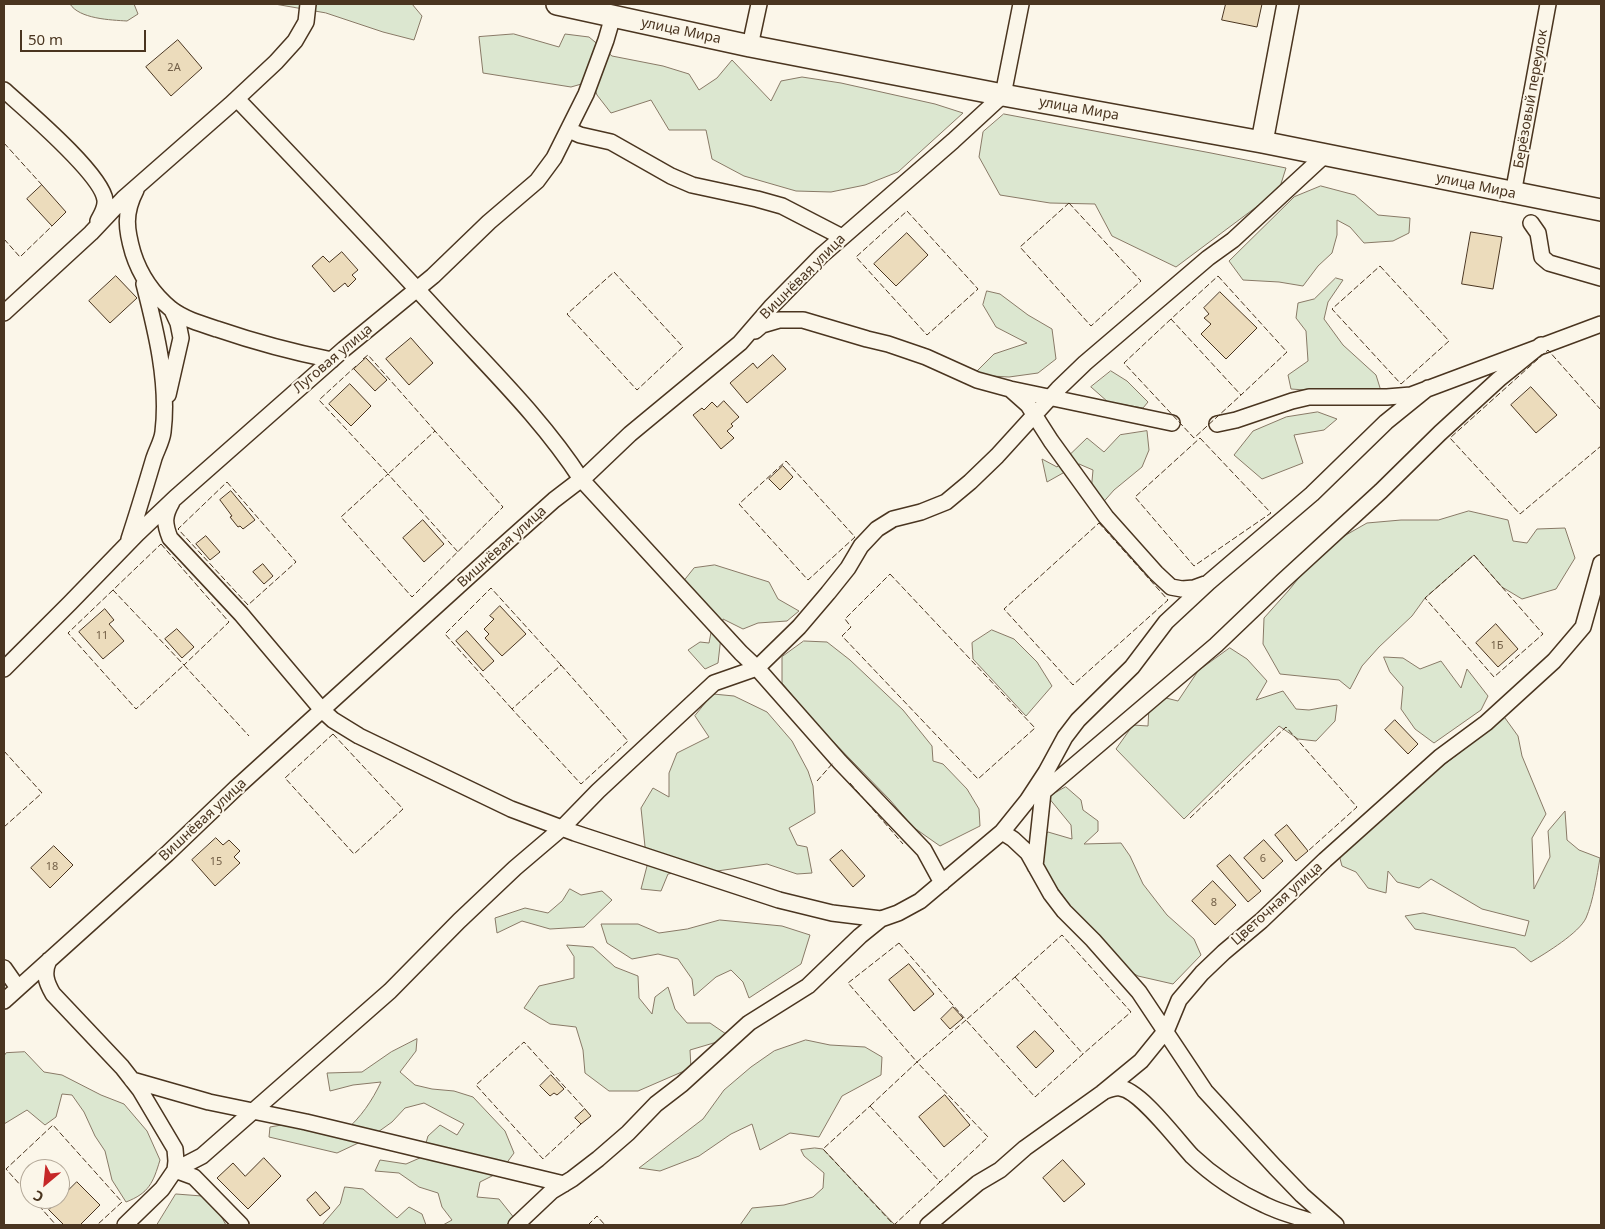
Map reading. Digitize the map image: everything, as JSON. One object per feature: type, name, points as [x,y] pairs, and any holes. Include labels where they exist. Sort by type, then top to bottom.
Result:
[{"type":"main road","name":"улица Мира","points":[[557,4],[750,46],[1002,95],[1262,142],[1513,194],[1601,210]]},
{"type":"main road","points":[[1262,142],[1288,4]]},
{"type":"street","points":[[4,313],[91,233],[138,186],[237,99],[295,41],[306,22],[308,4]]},
{"type":"street","points":[[750,46],[759,4]]},
{"type":"street","points":[[1002,95],[1021,4]]},
{"type":"street","name":"Берёзовый переулок","points":[[1513,194],[1548,4]]},
{"type":"street","name":"Луговая улица","points":[[4,669],[175,498],[332,360],[418,289],[537,181],[554,158],[586,94],[613,16]]},
{"type":"street","points":[[4,90],[68,148],[100,186],[105,199],[104,211],[91,233]]},
{"type":"street","name":"Вишнёвая улица","points":[[4,1002],[540,512],[740,343],[772,306],[822,255],[953,141],[1002,95]]},
{"type":"street","points":[[237,99],[418,289],[521,401],[566,456],[581,479],[741,653],[758,668],[840,762],[924,850],[942,883]]},
{"type":"street","points":[[569,130],[580,135],[611,142],[692,186],[782,206],[842,237]]},
{"type":"street","points":[[175,1170],[202,1156],[252,1110],[390,991],[494,888],[562,828],[598,791],[714,683],[758,668],[799,628],[848,568],[861,546],[877,529],[893,519],[921,512],[946,502],[991,462],[1050,397],[1085,363],[1208,258],[1233,240],[1325,155]]},
{"type":"street","points":[[128,543],[163,435],[164,416],[163,384],[152,315],[141,273],[131,247],[126,223],[130,202],[138,186]]},
{"type":"street","points":[[1531,223],[1538,233],[1542,257],[1549,263],[1601,278]]},
{"type":"street","points":[[141,273],[154,293],[172,310],[189,319],[254,341],[332,360]]},
{"type":"street","points":[[164,416],[181,338],[178,323],[172,310]]},
{"type":"street","points":[[740,343],[762,325],[779,320],[804,320],[926,357],[977,380],[1010,389],[1172,423]]},
{"type":"street","points":[[1217,424],[1236,420],[1292,401],[1309,398],[1411,395],[1601,324]]},
{"type":"street","points":[[1042,792],[1216,645],[1282,581],[1381,491],[1440,433],[1499,379],[1541,345]]},
{"type":"street","points":[[516,1225],[552,1191],[598,1160],[656,1104],[682,1084],[749,1023],[808,986],[880,919],[920,901],[1002,832],[1021,809],[1046,772],[1064,737],[1078,720],[1132,667],[1166,622],[1209,582],[1312,494],[1386,422],[1428,388]]},
{"type":"street","points":[[1010,389],[1028,406],[1106,517],[1156,573],[1171,587],[1194,588],[1209,582]]},
{"type":"street","points":[[175,498],[167,511],[165,526],[170,538],[241,614],[322,710],[333,720],[359,736],[511,809],[562,828],[779,900],[832,913],[880,919]]},
{"type":"street","name":"Цветочная улица","points":[[928,1225],[978,1184],[1000,1170],[1025,1148],[1102,1093],[1141,1061],[1165,1032],[1179,1000],[1202,973],[1440,757],[1486,723],[1554,661],[1583,627],[1601,563]]},
{"type":"street","points":[[1035,866],[1042,792],[1046,772]]},
{"type":"street","points":[[1002,832],[1028,853],[1051,894],[1139,992],[1189,1069],[1212,1098],[1302,1195],[1336,1225]]},
{"type":"street","points":[[49,960],[46,966],[46,983],[53,994],[96,1038],[140,1090],[175,1149],[175,1170],[162,1189],[125,1225]]},
{"type":"street","points":[[4,968],[18,988]]},
{"type":"street","points":[[132,1080],[209,1102],[448,1155],[564,1184]]},
{"type":"street","points":[[1102,1093],[1111,1088],[1120,1087],[1127,1090],[1154,1114],[1193,1157],[1228,1184],[1267,1206],[1324,1225]]},
{"type":"street","points":[[175,1170],[194,1177],[241,1225]]},
{"type":"green space","points":[[70,4],[134,4],[138,14],[127,21],[104,19],[80,13]]},
{"type":"green space","points":[[275,4],[412,4],[422,16],[414,40],[326,13]]},
{"type":"green space","points":[[514,34],[559,47],[565,34],[589,37],[612,56],[663,66],[689,74],[699,90],[717,78],[732,60],[771,101],[781,81],[802,77],[841,83],[935,104],[963,113],[898,172],[865,185],[831,192],[796,191],[744,176],[712,159],[706,130],[669,130],[651,100],[611,113],[597,95],[592,81],[571,87],[483,73],[479,37]]},
{"type":"green space","points":[[1004,114],[1286,168],[1279,190],[1176,267],[1112,236],[1095,204],[1050,203],[1000,195],[979,157],[983,132]]},
{"type":"green space","points":[[1321,186],[1355,195],[1378,215],[1410,218],[1409,233],[1393,241],[1364,243],[1350,227],[1337,220],[1337,235],[1332,253],[1318,266],[1303,286],[1279,282],[1243,280],[1229,261],[1294,197]]},
{"type":"green space","points":[[1336,278],[1343,280],[1328,302],[1324,319],[1343,345],[1376,375],[1381,391],[1333,392],[1291,389],[1288,375],[1308,361],[1306,331],[1296,318],[1298,303],[1314,299]]},
{"type":"green space","points":[[987,291],[1000,294],[1028,315],[1052,329],[1056,359],[1038,373],[1009,377],[973,375],[994,354],[1027,343],[996,327],[983,305]]},
{"type":"green space","points":[[1111,371],[1127,381],[1148,402],[1143,408],[1108,402],[1091,387]]},
{"type":"green space","points":[[1318,412],[1337,419],[1324,430],[1294,435],[1303,463],[1262,479],[1234,455],[1253,431],[1286,417]]},
{"type":"green space","points":[[1147,431],[1149,450],[1142,467],[1114,490],[1099,507],[1091,492],[1093,470],[1079,464],[1047,482],[1042,459],[1057,467],[1087,438],[1104,452],[1120,435]]},
{"type":"green space","points":[[1469,511],[1508,520],[1513,541],[1527,543],[1537,529],[1565,528],[1575,558],[1556,589],[1522,599],[1502,587],[1474,555],[1425,598],[1412,616],[1379,647],[1362,666],[1350,689],[1339,680],[1280,674],[1263,644],[1264,618],[1323,548],[1367,523],[1401,520],[1438,520]]},
{"type":"green space","points":[[715,565],[769,582],[778,599],[799,611],[787,621],[758,623],[743,629],[723,619],[718,663],[705,669],[688,650],[700,642],[709,643],[713,622],[682,583],[694,568]]},
{"type":"green space","points":[[992,630],[1014,639],[1037,662],[1052,686],[1026,716],[973,659],[972,643]]},
{"type":"green space","points":[[804,641],[827,642],[850,660],[903,710],[932,746],[933,761],[943,764],[967,789],[979,809],[980,826],[940,846],[913,827],[890,800],[817,725],[782,683],[782,657]]},
{"type":"green space","points":[[1230,648],[1247,659],[1267,681],[1256,700],[1283,691],[1296,709],[1309,710],[1337,705],[1335,721],[1316,741],[1298,739],[1279,726],[1184,819],[1116,749],[1133,725],[1148,726],[1149,706],[1166,698],[1178,701],[1198,671]]},
{"type":"green space","points":[[1384,657],[1403,658],[1420,669],[1441,661],[1461,688],[1467,669],[1488,696],[1481,710],[1434,743],[1415,729],[1401,709],[1403,687],[1390,672]]},
{"type":"green space","points":[[713,694],[734,696],[767,712],[792,741],[808,771],[813,786],[815,813],[789,828],[797,845],[807,847],[812,873],[797,874],[767,864],[717,871],[695,869],[668,874],[661,891],[641,889],[647,866],[641,808],[653,788],[669,797],[669,773],[677,753],[709,737],[695,716]]},
{"type":"green space","points":[[1505,718],[1518,736],[1522,756],[1546,814],[1532,838],[1534,889],[1550,857],[1548,831],[1565,811],[1567,840],[1579,850],[1600,858],[1591,904],[1586,918],[1577,930],[1531,962],[1515,948],[1415,929],[1405,916],[1423,913],[1525,936],[1529,921],[1482,909],[1431,879],[1419,888],[1397,882],[1388,871],[1386,893],[1368,888],[1356,872],[1342,866],[1339,855],[1405,795]]},
{"type":"green space","points":[[1066,787],[1081,800],[1083,810],[1098,821],[1098,831],[1084,844],[1121,843],[1130,856],[1143,884],[1167,915],[1194,939],[1201,955],[1173,984],[1138,976],[1108,959],[1082,930],[1070,906],[1040,864],[1039,840],[1048,832],[1072,839],[1071,825],[1048,797]]},
{"type":"green space","points":[[570,889],[581,895],[602,891],[612,900],[584,927],[550,929],[522,921],[497,933],[495,918],[525,908],[548,913],[562,901]]},
{"type":"green space","points":[[720,920],[782,926],[810,935],[801,964],[749,998],[743,982],[731,970],[716,977],[694,996],[692,979],[678,959],[658,954],[632,959],[607,943],[601,924],[638,924],[659,933],[687,929]]},
{"type":"green space","points":[[567,945],[593,947],[615,967],[638,976],[639,998],[652,1014],[655,997],[668,987],[675,1009],[687,1023],[710,1023],[726,1034],[717,1042],[690,1050],[691,1068],[638,1091],[609,1091],[585,1073],[583,1050],[576,1027],[550,1024],[524,1008],[539,986],[574,978],[574,957]]},
{"type":"green space","points":[[417,1039],[416,1051],[400,1072],[415,1085],[454,1091],[473,1097],[505,1131],[514,1153],[500,1172],[480,1182],[477,1197],[499,1199],[515,1219],[506,1225],[443,1225],[452,1220],[442,1207],[438,1193],[419,1187],[399,1173],[375,1171],[380,1160],[406,1164],[422,1157],[428,1136],[440,1125],[457,1135],[464,1124],[424,1103],[405,1108],[392,1122],[371,1137],[337,1153],[269,1137],[270,1127],[287,1124],[345,1131],[366,1108],[381,1082],[353,1085],[330,1091],[327,1073],[362,1072],[391,1052]]},
{"type":"green space","points":[[806,1040],[830,1045],[865,1047],[882,1057],[881,1075],[842,1096],[819,1137],[790,1133],[760,1150],[752,1124],[731,1134],[699,1156],[660,1171],[639,1168],[703,1119],[724,1090],[751,1067],[774,1051]]},
{"type":"green space","points":[[25,1052],[44,1072],[62,1075],[101,1095],[124,1104],[147,1131],[160,1160],[155,1175],[145,1191],[126,1202],[112,1180],[105,1151],[95,1136],[84,1112],[72,1095],[62,1094],[56,1117],[45,1125],[27,1110],[4,1124],[4,1056],[6,1053]]},
{"type":"green space","points":[[823,1149],[897,1225],[740,1225],[752,1208],[784,1205],[813,1197],[823,1188],[824,1173],[804,1156],[801,1150]]},
{"type":"green space","points":[[345,1187],[363,1189],[397,1218],[409,1207],[422,1214],[426,1225],[322,1225],[340,1204]]},
{"type":"green space","points":[[176,1194],[202,1196],[221,1216],[226,1225],[157,1225]]},
{"type":"building","points":[[1226,4],[1262,4],[1257,27],[1222,20]]},
{"type":"building","points":[[178,40],[202,68],[171,96],[146,67]]},
{"type":"building","points":[[42,185],[66,212],[52,226],[27,199]]},
{"type":"building","points":[[1471,232],[1502,237],[1493,289],[1462,284]]},
{"type":"building","points":[[907,233],[928,255],[896,286],[874,264]]},
{"type":"building","points":[[342,252],[358,270],[352,275],[356,279],[348,287],[345,283],[334,292],[312,266],[323,256],[329,262]]},
{"type":"building","points":[[116,276],[137,298],[110,323],[89,301]]},
{"type":"building","points":[[1220,292],[1257,328],[1226,359],[1201,334],[1211,324],[1204,318],[1209,314],[1204,308]]},
{"type":"building","points":[[411,338],[433,363],[409,385],[386,359]]},
{"type":"building","points":[[773,355],[786,369],[747,403],[730,383],[753,363],[757,368]]},
{"type":"building","points":[[366,358],[387,380],[375,391],[354,369]]},
{"type":"building","points":[[350,384],[371,406],[351,426],[329,404]]},
{"type":"building","points":[[1531,387],[1557,415],[1536,433],[1511,405]]},
{"type":"building","points":[[724,401],[739,417],[731,424],[733,426],[727,431],[734,438],[721,449],[693,415],[702,408],[704,410],[712,402],[717,407]]},
{"type":"building","points":[[783,466],[793,477],[780,490],[769,479]]},
{"type":"building","points":[[231,491],[255,520],[243,529],[240,526],[238,527],[230,517],[232,516],[220,500]]},
{"type":"building","points":[[423,520],[444,544],[424,562],[403,538]]},
{"type":"building","points":[[206,536],[220,552],[210,560],[196,544]]},
{"type":"building","points":[[263,564],[273,576],[264,584],[253,572]]},
{"type":"building","points":[[500,606],[526,634],[502,656],[485,638],[489,634],[484,629],[494,619],[490,616]]},
{"type":"building","points":[[105,609],[114,620],[109,624],[124,641],[103,659],[79,632]]},
{"type":"building","points":[[1496,624],[1518,649],[1498,667],[1476,643]]},
{"type":"building","points":[[177,629],[194,647],[182,658],[165,639]]},
{"type":"building","points":[[467,631],[494,661],[483,671],[456,641]]},
{"type":"building","points":[[1395,720],[1418,744],[1408,754],[1385,730]]},
{"type":"building","points":[[1287,825],[1308,851],[1296,861],[1275,835]]},
{"type":"building","points":[[216,838],[223,845],[229,840],[240,851],[234,857],[240,863],[215,886],[192,860]]},
{"type":"building","points":[[1264,840],[1283,861],[1263,879],[1244,858]]},
{"type":"building","points":[[54,846],[73,865],[50,888],[31,868]]},
{"type":"building","points":[[842,850],[865,876],[853,887],[830,860]]},
{"type":"building","points":[[1230,855],[1261,891],[1248,902],[1217,866]]},
{"type":"building","points":[[1213,881],[1236,905],[1215,925],[1192,901]]},
{"type":"building","points":[[909,964],[934,994],[914,1011],[889,980]]},
{"type":"building","points":[[953,1007],[963,1018],[950,1029],[941,1019]]},
{"type":"building","points":[[1035,1031],[1054,1051],[1036,1068],[1017,1047]]},
{"type":"building","points":[[551,1075],[564,1089],[557,1095],[554,1093],[550,1096],[540,1086]]},
{"type":"building","points":[[945,1095],[970,1125],[944,1147],[919,1117]]},
{"type":"building","points":[[585,1109],[591,1116],[581,1124],[575,1118]]},
{"type":"building","points":[[264,1158],[281,1176],[248,1209],[217,1178],[233,1163],[245,1176]]},
{"type":"building","points":[[1063,1160],[1085,1184],[1064,1202],[1043,1178]]},
{"type":"building","points":[[77,1182],[100,1205],[80,1225],[64,1225],[49,1210],[70,1209],[70,1189]]},
{"type":"building","points":[[316,1192],[330,1208],[320,1216],[307,1200]]},
{"type":"fence","points":[[4,143],[42,185]]},
{"type":"fence","points":[[1069,203],[1141,281],[1091,326],[1020,247],[1069,203]]},
{"type":"fence","points":[[907,211],[978,289],[927,335],[856,257],[907,211]]},
{"type":"fence","points":[[4,239],[20,257],[52,226]]},
{"type":"fence","points":[[1380,266],[1449,341],[1401,384],[1332,309],[1380,266]]},
{"type":"fence","points":[[614,272],[683,347],[637,390],[567,314],[614,272]]},
{"type":"fence","points":[[1218,276],[1287,352],[1241,395],[1171,319],[1218,276]]},
{"type":"fence","points":[[1171,319],[1124,363],[1194,438],[1241,395]]},
{"type":"fence","points":[[1601,410],[1548,350],[1450,438],[1520,514],[1601,446]]},
{"type":"fence","points":[[363,359],[368,355],[435,431]]},
{"type":"fence","points":[[356,366],[319,400],[388,474],[435,431],[503,507],[412,597],[341,517],[388,474],[458,552]]},
{"type":"fence","points":[[1200,438],[1271,513],[1194,566],[1135,497],[1200,438]]},
{"type":"fence","points":[[786,461],[855,537],[808,580],[739,504],[786,461]]},
{"type":"fence","points":[[227,482],[296,562],[248,605],[178,529],[227,482]]},
{"type":"fence","points":[[1099,523],[1168,600],[1073,685],[1004,609],[1099,523]]},
{"type":"fence","points":[[161,544],[229,622],[184,665],[113,590],[161,544]]},
{"type":"fence","points":[[1474,555],[1543,634],[1494,677],[1425,598],[1474,555]]},
{"type":"fence","points":[[890,574],[1035,728],[978,779],[842,636],[851,627],[845,619],[890,574]]},
{"type":"fence","points":[[512,709],[445,634],[491,588],[561,665]]},
{"type":"fence","points":[[113,590],[68,633],[136,709],[184,665],[249,736]]},
{"type":"fence","points":[[561,665],[628,741],[581,784],[512,709],[561,665]]},
{"type":"fence","points":[[1190,818],[1286,727],[1357,807],[1308,851]]},
{"type":"fence","points":[[333,734],[403,809],[354,854],[285,778],[333,734]]},
{"type":"fence","points":[[4,751],[42,793],[4,827]]},
{"type":"fence","points":[[817,781],[834,764]]},
{"type":"fence","points":[[850,783],[903,844]]},
{"type":"fence","points":[[1015,977],[1062,935],[1131,1012],[1083,1054]]},
{"type":"fence","points":[[899,943],[966,1020],[917,1062],[848,983],[899,943]]},
{"type":"fence","points":[[1015,977],[1083,1054],[1035,1097],[966,1020],[1015,977]]},
{"type":"fence","points":[[581,1124],[543,1159],[476,1085],[524,1042],[585,1109]]},
{"type":"fence","points":[[870,1106],[917,1062],[988,1137],[940,1182]]},
{"type":"fence","points":[[870,1106],[940,1182],[894,1225],[823,1149],[870,1106]]},
{"type":"fence","points":[[20,1185],[6,1169],[53,1125],[122,1202],[97,1225]]},
{"type":"fence","points":[[42,1209],[56,1225]]},
{"type":"fence","points":[[588,1225],[597,1216],[605,1225]]}]
